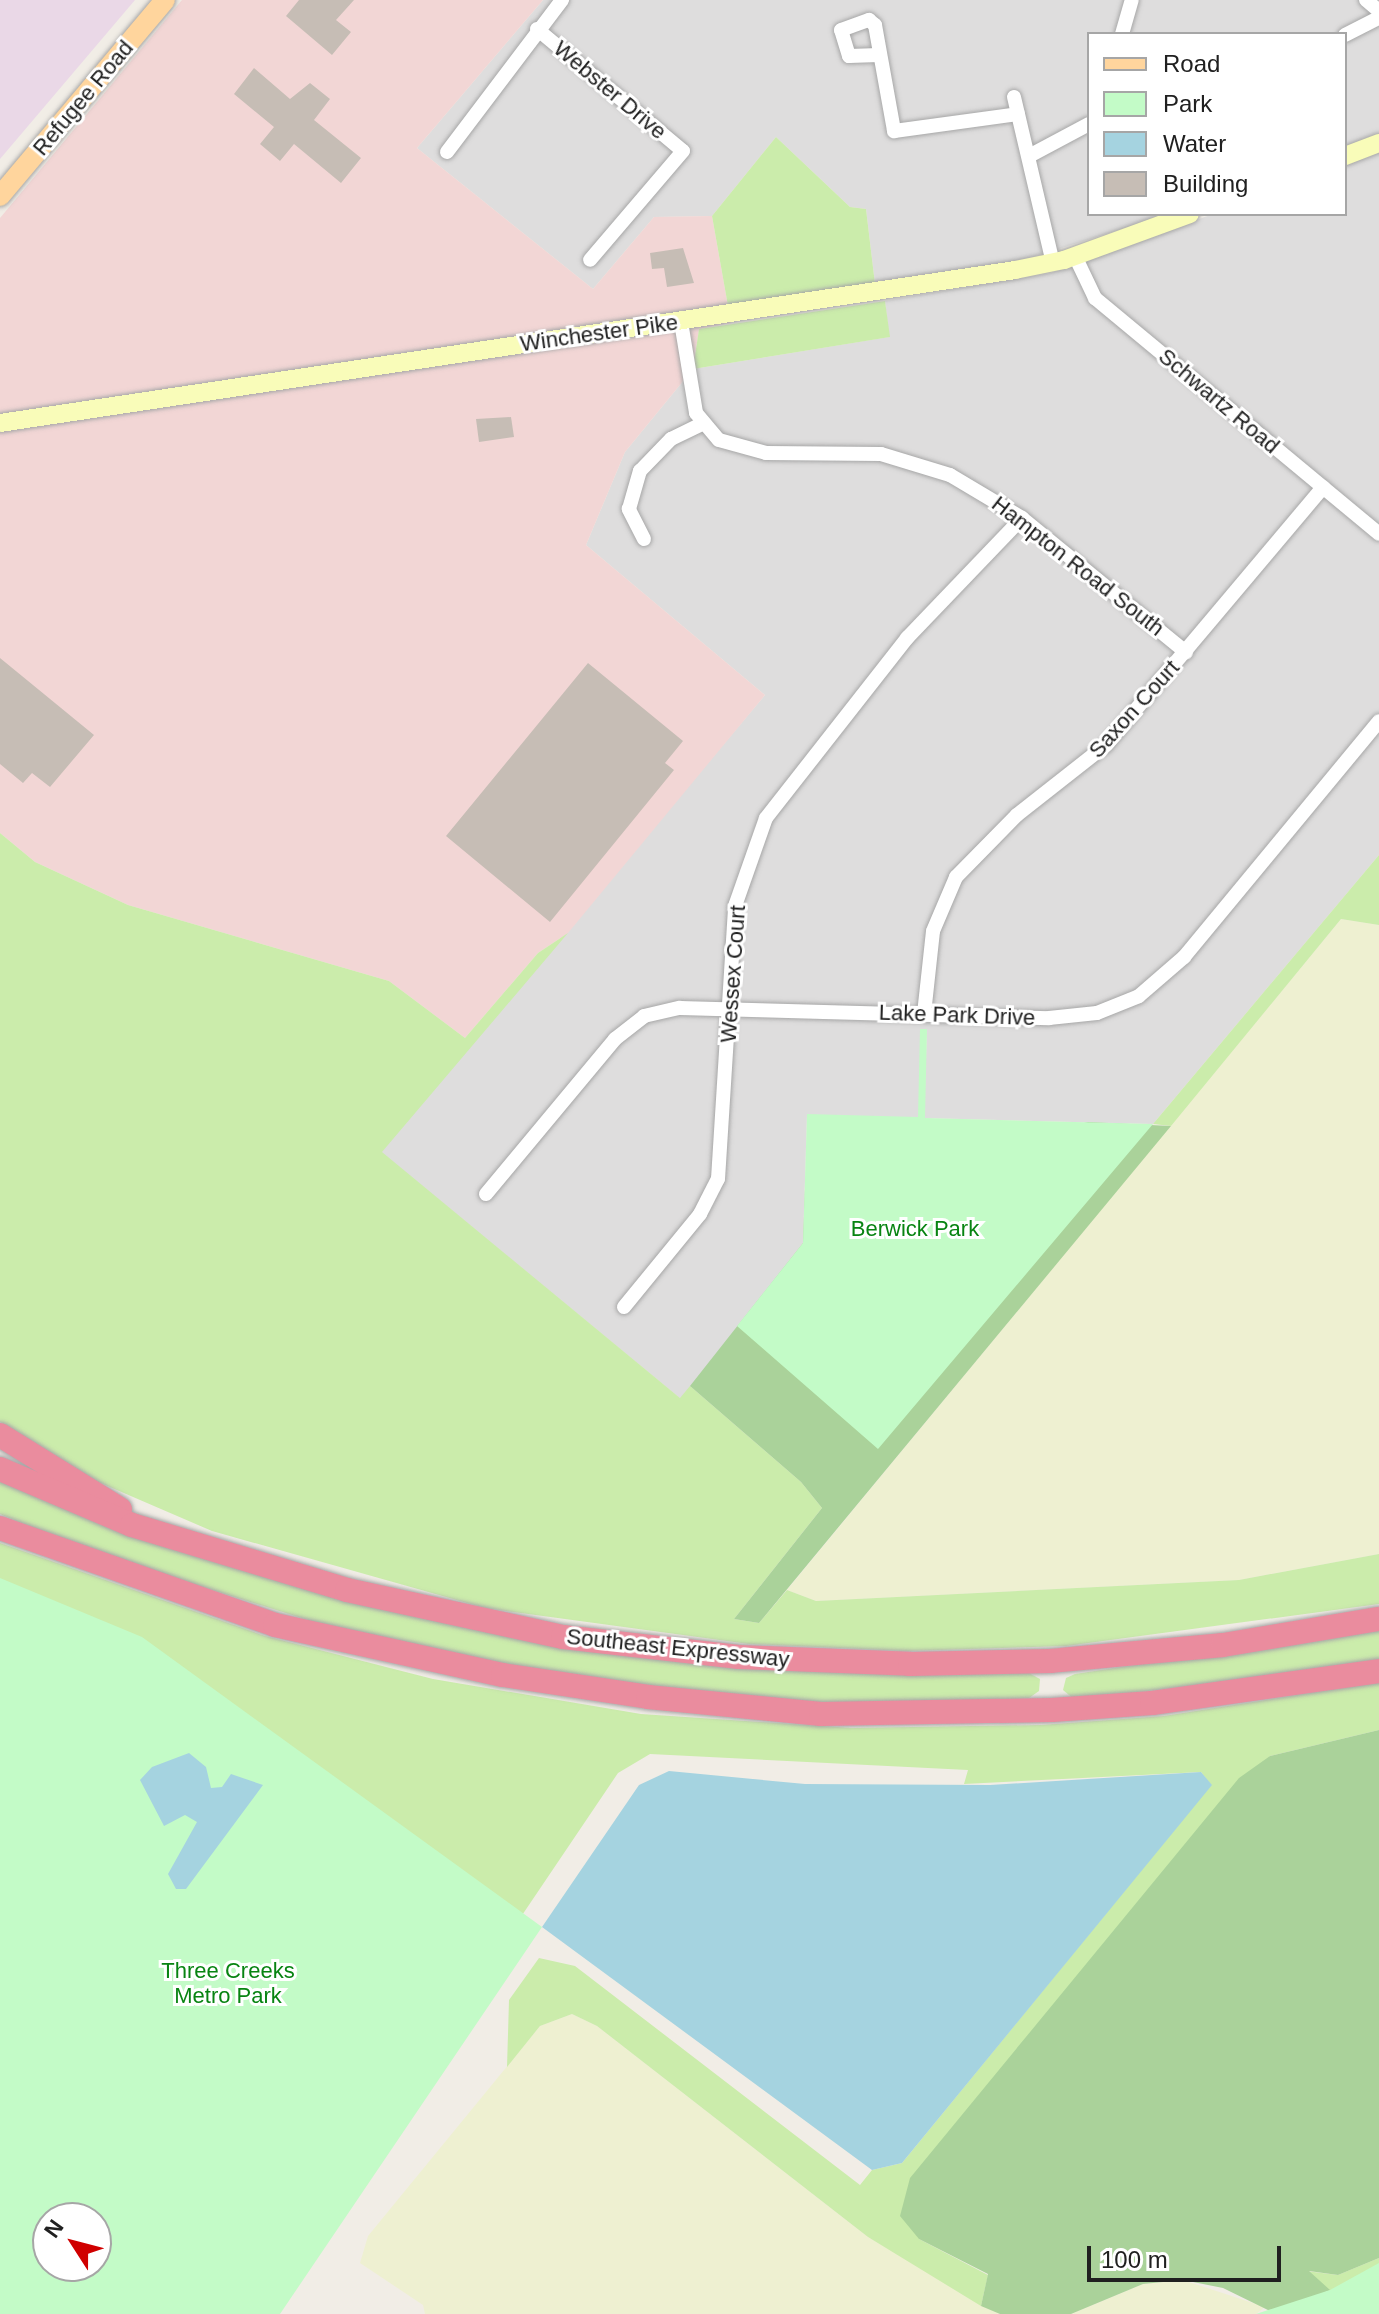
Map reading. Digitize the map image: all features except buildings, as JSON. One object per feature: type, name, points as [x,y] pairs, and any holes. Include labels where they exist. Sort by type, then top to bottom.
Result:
[{"type":"highway","points":[[0,1435],[163,1535]]},
{"type":"highway","name":"Southeast Expressway","points":[[0,1469],[163,1535],[449,1614],[563,1637],[739,1657],[910,1664],[1050,1661],[1223,1645],[1379,1619]]},
{"type":"highway","points":[[0,1528],[275,1625],[503,1675],[648,1697],[821,1714],[1052,1710],[1152,1703],[1379,1671]]},
{"type":"main road","name":"Refugee Road","points":[[0,196],[165,0]]},
{"type":"main road","points":[[1347,155],[1379,143]]},
{"type":"main road","name":"Winchester Pike","points":[[0,423],[681,322],[1053,263],[1185,216]]},
{"type":"street","name":"Webster Drive","points":[[447,152],[509,78],[517,51],[562,0]]},
{"type":"street","points":[[1123,32],[1132,0]]},
{"type":"street","points":[[1366,0],[1379,11]]},
{"type":"street","points":[[1347,34],[1379,18]]},
{"type":"street","name":"Webster Drive","points":[[537,29],[683,151],[590,260]]},
{"type":"street","points":[[879,55],[894,131],[1018,114]]},
{"type":"street","points":[[1014,97],[1053,263]]},
{"type":"street","points":[[1029,156],[1087,125]]},
{"type":"street","name":"Schwartz Road","points":[[1075,256],[1095,298],[1379,534]]},
{"type":"street","points":[[644,539],[629,509],[640,471],[671,439],[702,424],[681,322]]},
{"type":"street","name":"Hampton Road South","points":[[702,424],[746,450],[881,454],[950,475],[1022,518],[1186,652]]},
{"type":"street","name":"Saxon Court","points":[[924,1014],[933,931],[956,877],[1017,815],[1106,745],[1323,487]]},
{"type":"street","name":"Wessex Court","points":[[624,1307],[700,1214],[718,1179],[735,906],[766,818],[907,638],[1022,518]]},
{"type":"street","name":"Lake Park Drive","points":[[486,1194],[615,1039],[644,1016],[680,1008],[729,1008],[1049,1018],[1097,1013],[1139,996],[1184,957],[1379,721]]},
{"type":"shaded area","points":[[0,0],[135,0],[0,159]]},
{"type":"shaded area","points":[[182,0],[543,0],[417,148],[593,289],[654,217],[712,216],[731,323],[699,329],[693,369],[625,452],[586,545],[765,695],[568,933],[538,953],[465,1038],[389,981],[128,905],[35,862],[0,833],[0,218]]},
{"type":"shaded area","points":[[543,0],[1379,0],[1379,135],[1347,147],[1347,32],[1087,32],[1087,216],[1164,216],[1023,260],[875,284],[866,209],[850,207],[776,137],[712,216],[654,217],[593,289],[417,148]]},
{"type":"shaded area","points":[[1379,151],[1379,855],[1153,1124],[924,1118],[927,1029],[919,1118],[807,1115],[803,1243],[681,1399],[381,1152],[765,695],[586,545],[625,452],[693,369],[889,337],[885,301],[1051,273],[1208,216],[1347,216],[1347,163]]},
{"type":"green space","points":[[776,137],[850,207],[866,209],[875,284],[728,306],[712,216]]},
{"type":"green space","points":[[885,301],[890,337],[693,369],[699,329]]},
{"type":"green space","points":[[0,833],[35,862],[128,905],[389,981],[465,1038],[538,953],[568,933],[382,1152],[680,1398],[690,1386],[801,1482],[822,1508],[734,1619],[759,1623],[787,1590],[816,1601],[1239,1580],[1379,1554],[1379,1604],[1066,1646],[906,1651],[749,1644],[485,1608],[212,1531],[89,1478],[0,1422]]},
{"type":"green space","points":[[1379,855],[1379,925],[1341,919],[1171,1126],[1153,1124]]},
{"type":"green space","points":[[1341,919],[1379,925],[1379,1554],[1239,1580],[816,1601],[787,1590]]},
{"type":"green space","name":"Berwick Park","points":[[920,1029],[927,1029],[925,1118],[1153,1124],[878,1449],[737,1326],[803,1243],[807,1114],[918,1117]]},
{"type":"green space","name":"Berwick Park","points":[[1088,1122],[1171,1126],[759,1623],[734,1619],[822,1508],[801,1482],[690,1386],[803,1243],[805,1189]]},
{"type":"green space","points":[[0,1481],[419,1618],[1025,1671],[1040,1679],[1039,1691],[1029,1698],[942,1704],[824,1704],[563,1677],[324,1625],[85,1550],[0,1514]]},
{"type":"green space","points":[[0,1543],[265,1636],[433,1679],[641,1714],[852,1728],[1041,1725],[1164,1716],[1379,1682],[1379,1730],[1270,1756],[919,2239],[988,2275],[981,2306],[868,2237],[597,2026],[572,2014],[540,2026],[507,2067],[509,2000],[539,1958],[575,1966],[860,2185],[872,2170],[902,2163],[1211,1785],[1201,1772],[964,1784],[968,1770],[650,1754],[618,1773],[504,1942],[0,1609]]},
{"type":"green space","name":"Three Creeks Metro Park","points":[[0,1578],[142,1637],[542,1927],[280,2314],[0,2314]]},
{"type":"green space","points":[[1379,1628],[1379,1662],[1075,1700],[1063,1690],[1066,1678],[1075,1674]]},
{"type":"green space","points":[[1379,1730],[1379,2258],[1338,2275],[1309,2271],[1330,2290],[1276,2314],[1223,2288],[1183,2280],[1143,2284],[1071,2314],[1000,2314],[981,2306],[988,2274],[919,2239],[900,2216],[910,2178],[1239,1778],[1270,1756]]},
{"type":"green space","points":[[572,2014],[597,2026],[868,2237],[1000,2314],[425,2314],[423,2305],[360,2263],[368,2236],[540,2026]]},
{"type":"green space","points":[[1379,2258],[1379,2314],[1353,2314],[1306,2271],[1338,2275]]},
{"type":"green space","points":[[1379,2263],[1379,2314],[1256,2314],[1330,2290]]},
{"type":"green space","points":[[1183,2280],[1265,2307],[1256,2314],[1071,2314],[1143,2284]]},
{"type":"water","points":[[189,1753],[206,1767],[211,1788],[222,1787],[231,1774],[263,1785],[186,1889],[176,1889],[168,1874],[197,1822],[185,1815],[164,1826],[140,1780],[152,1767]]},
{"type":"water","points":[[669,1771],[805,1784],[990,1785],[1201,1772],[1212,1785],[902,2163],[872,2170],[542,1927],[639,1785]]}]
